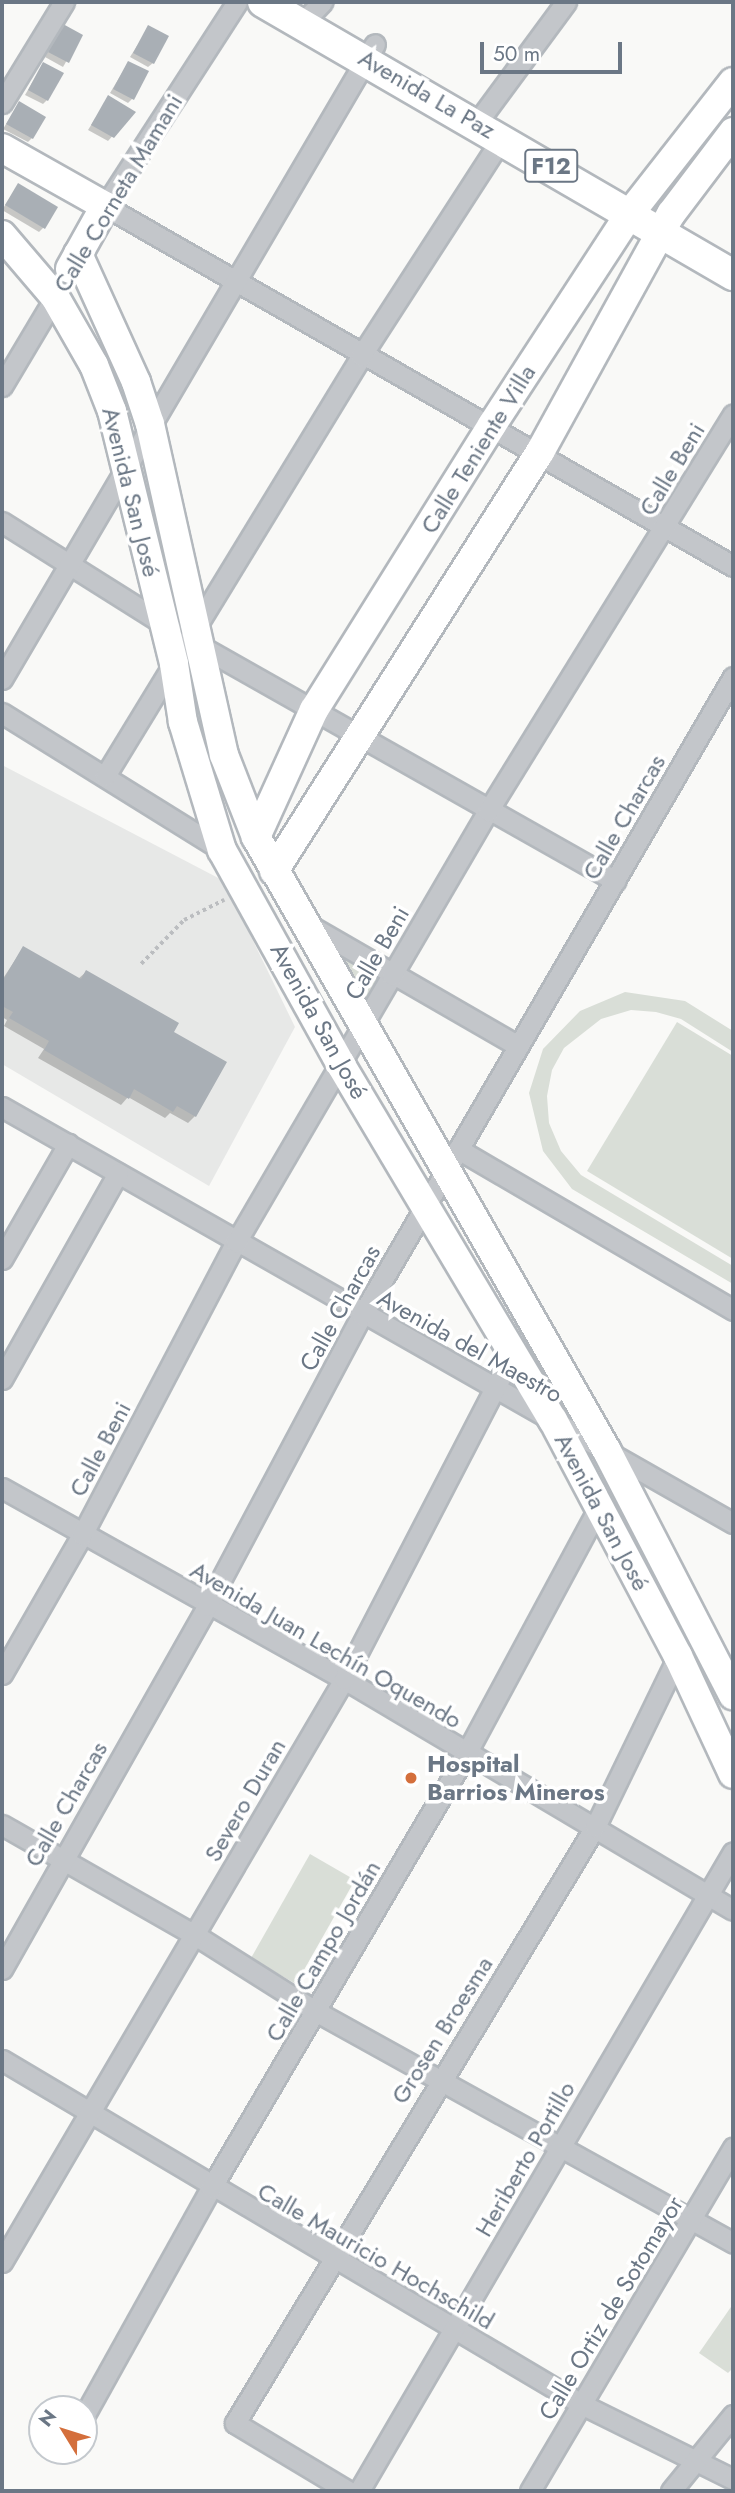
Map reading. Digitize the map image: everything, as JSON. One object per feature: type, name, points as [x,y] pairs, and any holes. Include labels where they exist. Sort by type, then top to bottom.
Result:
[{"type":"main road","name":"Avenida La Paz","points":[[263,2],[312,8],[371,52],[667,224],[733,275]]},
{"type":"main road","name":"Avenida La Paz","points":[[482,116],[502,138],[637,205]]},
{"type":"main road","name":"Avenida La Paz","points":[[667,224],[733,255]]},
{"type":"street","points":[[2,103],[64,2]]},
{"type":"street","name":"Calle Corneta Mamani","points":[[2,386],[105,206],[237,2]]},
{"type":"street","points":[[482,116],[566,2]]},
{"type":"street","points":[[2,679],[149,424],[371,52]]},
{"type":"street","name":"Calle Teniente Villa","points":[[256,836],[314,710],[492,425],[637,205],[733,82]]},
{"type":"street","name":"Calle Teniente Villa","points":[[274,871],[540,452],[667,224],[733,132]]},
{"type":"street","points":[[105,776],[174,664],[195,637],[361,356],[502,138]]},
{"type":"street","points":[[2,148],[235,280],[361,356],[540,452],[733,566]]},
{"type":"street","name":"Avenida San José","points":[[2,235],[55,296],[93,365],[127,462],[174,664],[186,734],[222,850],[341,1065],[553,1420],[678,1656],[733,1774]]},
{"type":"street","name":"Avenida San José","points":[[78,254],[136,382],[149,424],[195,637],[224,754],[256,836],[363,1027],[452,1160],[733,1695]]},
{"type":"street","name":"Calle Beni","points":[[2,1674],[82,1535],[236,1242],[391,975],[488,811],[733,415]]},
{"type":"street","points":[[2,522],[163,624],[195,637],[314,710],[615,881]]},
{"type":"street","name":"Calle Charcas","points":[[2,1969],[207,1606],[362,1315],[733,677]]},
{"type":"street","points":[[2,713],[222,850],[256,836],[299,832]]},
{"type":"street","points":[[302,922],[519,1046]]},
{"type":"street","name":"Avenida del Maestro","points":[[2,1107],[362,1315],[496,1386],[733,1523]]},
{"type":"street","points":[[2,1259],[68,1144]]},
{"type":"street","points":[[452,1160],[733,1310]]},
{"type":"street","points":[[2,1378],[118,1173]]},
{"type":"street","name":"Severo Duran","points":[[2,2262],[344,1679],[513,1353]]},
{"type":"street","name":"Avenida Juan Lechín Oquendo","points":[[2,1488],[207,1606],[344,1679],[466,1754],[733,1910]]},
{"type":"street","name":"Calle Campo Jordán","points":[[96,2395],[211,2188],[317,2012],[466,1754],[599,1507]]},
{"type":"street","name":"Grosen Broesma","points":[[348,2491],[235,2423],[331,2257],[595,1827],[678,1656]]},
{"type":"street","points":[[2,1825],[195,1935],[317,2012],[733,2243]]},
{"type":"street","name":"Heriberto Portillo","points":[[359,2491],[733,1852]]},
{"type":"street","name":"Calle Mauricio Hochschild","points":[[2,2060],[93,2111],[211,2188],[583,2405],[733,2479]]},
{"type":"street","name":"Calle Ortiz de Sotomayor","points":[[530,2491],[733,2148]]},
{"type":"street","points":[[671,2491],[733,2415]]},
{"type":"path","points":[[141,964],[184,920],[220,900],[248,894]]},
{"type":"shaded area","points":[[2,765],[224,881],[295,1027],[209,1186],[2,1064]]},
{"type":"shaded area","points":[[335,950],[378,977],[364,1001]]},
{"type":"shaded area","points":[[625,992],[685,1001],[733,1031],[733,1052],[681,1019],[656,1012],[631,1010],[601,1019],[564,1048],[552,1070],[547,1096],[549,1123],[561,1151],[581,1175],[733,1266],[733,1284],[572,1189],[543,1151],[529,1093],[543,1049],[580,1011]]},
{"type":"shaded area","points":[[677,1022],[733,1056],[733,1259],[587,1171]]},
{"type":"shaded area","points":[[310,1854],[355,1880],[296,1984],[251,1958]]},
{"type":"shaded area","points":[[733,2304],[733,2368],[728,2373],[699,2353]]},
{"type":"building","points":[[63,24],[83,35],[69,63],[48,52]]},
{"type":"building","points":[[148,25],[169,36],[154,64],[133,53]]},
{"type":"building","points":[[128,61],[149,71],[134,100],[113,89]]},
{"type":"building","points":[[43,62],[64,73],[48,101],[28,90]]},
{"type":"building","points":[[108,95],[136,112],[114,138],[91,125]]},
{"type":"building","points":[[19,101],[46,117],[33,139],[6,124]]},
{"type":"building","points":[[18,183],[58,207],[45,229],[5,205]]},
{"type":"building","points":[[23,946],[81,979],[86,970],[179,1023],[174,1032],[227,1062],[196,1117],[177,1106],[173,1112],[134,1089],[129,1099],[44,1050],[49,1041],[9,1018],[13,1012],[2,1006],[2,982]]},
{"type":"place","name":"Hospital Barrios Mineros","points":[[411,1778]]}]
